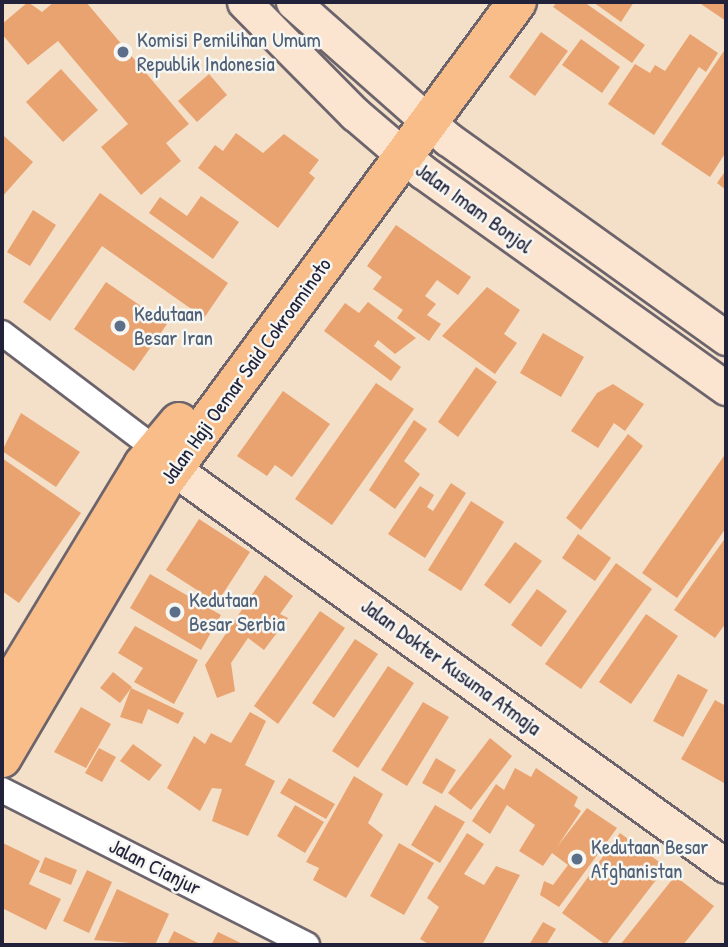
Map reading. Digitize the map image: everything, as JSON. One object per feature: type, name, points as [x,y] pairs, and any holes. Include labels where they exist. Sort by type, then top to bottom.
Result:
[{"type":"main road","name":"Jalan Imam Bonjol","points":[[244,2],[392,147],[726,388]]},
{"type":"main road","name":"Jalan Imam Bonjol","points":[[293,2],[418,115],[726,338]]},
{"type":"main road","name":"Jalan Haji Oemar Said Cokroaminoto","points":[[418,115],[485,2]]},
{"type":"main road","name":"Jalan Haji Oemar Said Cokroaminoto","points":[[2,758],[166,460],[392,147],[517,2]]},
{"type":"main road","name":"Jalan Haji Oemar Said Cokroaminoto","points":[[2,698],[143,465],[166,460]]},
{"type":"main road","name":"Jalan Dokter Kusuma Atmaja","points":[[166,460],[726,866]]},
{"type":"street","name":"Jalan Dokter Kusuma Atmaja","points":[[2,334],[166,460]]},
{"type":"street","name":"Jalan Cianjur","points":[[2,790],[307,945]]},
{"type":"building","points":[[28,2],[42,12],[54,2],[86,2],[189,124],[166,143],[181,161],[141,195],[101,147],[128,124],[58,41],[28,65],[2,34],[2,24]]},
{"type":"building","points":[[557,2],[584,2],[645,45],[632,63],[553,7]]},
{"type":"building","points":[[593,2],[634,2],[621,22]]},
{"type":"building","points":[[698,2],[726,2],[726,21]]},
{"type":"building","points":[[541,32],[568,51],[535,96],[509,77]]},
{"type":"building","points":[[690,34],[718,53],[706,72],[699,67],[654,135],[608,104],[635,64],[650,73],[655,65],[665,71]]},
{"type":"building","points":[[581,39],[620,67],[602,93],[562,65]]},
{"type":"building","points":[[726,48],[726,152],[710,177],[661,144]]},
{"type":"building","points":[[61,69],[98,110],[63,142],[26,102]]},
{"type":"building","points":[[209,74],[227,95],[197,122],[178,101]]},
{"type":"building","points":[[236,133],[263,153],[284,134],[319,160],[309,173],[315,178],[278,228],[198,168],[215,145],[223,151]]},
{"type":"building","points":[[4,136],[33,162],[2,197],[2,138]]},
{"type":"building","points":[[726,170],[726,190],[717,183]]},
{"type":"building","points":[[100,193],[228,283],[204,318],[102,246],[50,321],[23,302]]},
{"type":"building","points":[[201,196],[239,222],[213,259],[149,213],[160,197],[187,216]]},
{"type":"building","points":[[33,210],[56,225],[30,266],[7,252]]},
{"type":"building","points":[[396,225],[471,277],[458,295],[437,280],[425,296],[436,304],[427,315],[441,324],[429,341],[397,318],[403,310],[373,289],[382,277],[367,266]]},
{"type":"building","name":"Kedutaan Besar Iran","points":[[106,282],[167,324],[134,371],[74,329]]},
{"type":"building","points":[[487,287],[520,310],[504,334],[517,343],[495,374],[442,336]]},
{"type":"building","points":[[368,302],[416,338],[395,354],[378,340],[374,346],[401,367],[391,381],[324,331],[345,303],[359,313]]},
{"type":"building","points":[[543,333],[584,357],[561,397],[520,373]]},
{"type":"building","points":[[476,367],[497,382],[458,437],[438,422]]},
{"type":"building","points":[[376,383],[414,409],[332,525],[295,499]]},
{"type":"building","points":[[613,384],[644,404],[625,431],[614,423],[598,448],[571,431],[597,393]]},
{"type":"building","points":[[283,391],[330,424],[292,477],[275,465],[267,476],[237,456]]},
{"type":"building","points":[[21,413],[80,452],[56,487],[2,451]]},
{"type":"building","points":[[414,420],[427,429],[404,461],[420,474],[395,509],[369,490]]},
{"type":"building","points":[[628,434],[643,446],[581,530],[566,518]]},
{"type":"building","points":[[726,453],[726,528],[677,598],[642,573]]},
{"type":"building","points":[[2,458],[81,513],[19,603],[2,591]]},
{"type":"building","points":[[451,483],[466,493],[425,558],[388,534],[420,486],[434,495],[427,507],[433,511]]},
{"type":"building","points":[[471,501],[504,522],[461,591],[428,570]]},
{"type":"building","points":[[199,519],[250,552],[217,603],[166,570]]},
{"type":"building","points":[[578,534],[611,558],[595,581],[562,558]]},
{"type":"building","points":[[726,537],[726,623],[715,638],[674,610]]},
{"type":"building","points":[[515,542],[542,561],[510,604],[484,585]]},
{"type":"building","points":[[616,563],[652,589],[581,689],[545,664]]},
{"type":"building","name":"Kedutaan Besar Serbia","points":[[150,574],[221,615],[201,650],[130,608]]},
{"type":"building","points":[[265,575],[293,596],[280,614],[288,618],[264,650],[248,638],[231,663],[235,691],[217,698],[205,665]]},
{"type":"building","points":[[537,589],[567,611],[541,647],[511,625]]},
{"type":"building","points":[[320,611],[345,628],[278,724],[254,706]]},
{"type":"building","points":[[646,614],[678,636],[631,704],[599,682]]},
{"type":"building","points":[[135,626],[198,660],[174,704],[134,682],[143,668],[118,653]]},
{"type":"building","points":[[355,639],[378,654],[334,718],[312,703]]},
{"type":"building","points":[[388,666],[414,683],[358,768],[332,751]]},
{"type":"building","points":[[113,672],[132,687],[120,703],[100,688]]},
{"type":"building","points":[[678,674],[708,690],[683,737],[653,721]]},
{"type":"building","points":[[131,688],[184,713],[178,724],[148,709],[142,724],[120,717]]},
{"type":"building","points":[[715,700],[726,706],[724,783],[681,759]]},
{"type":"building","points":[[423,702],[449,717],[407,786],[381,770]]},
{"type":"building","points":[[81,707],[111,724],[86,768],[54,752]]},
{"type":"building","points":[[250,712],[266,721],[245,765],[275,781],[248,836],[212,821],[222,789],[212,788],[200,811],[167,788],[194,736],[205,744],[211,733],[231,743]]},
{"type":"building","points":[[490,738],[512,756],[471,810],[448,793]]},
{"type":"building","points":[[133,744],[162,765],[149,781],[120,761]]},
{"type":"building","points":[[99,748],[116,757],[102,782],[85,773]]},
{"type":"building","points":[[436,758],[456,770],[442,794],[422,783]]},
{"type":"building","points":[[515,768],[531,777],[536,768],[578,797],[574,806],[581,811],[557,847],[587,808],[617,828],[559,907],[540,895],[544,881],[553,885],[568,865],[552,853],[543,866],[519,851],[535,825],[507,805],[490,834],[472,821],[496,784],[504,790]]},
{"type":"building","points":[[354,776],[383,794],[368,823],[383,835],[346,898],[313,880],[319,868],[306,862]]},
{"type":"building","points":[[289,778],[335,804],[326,819],[280,793]]},
{"type":"building","points":[[295,805],[324,822],[305,853],[277,836]]},
{"type":"building","points":[[435,805],[465,822],[440,863],[411,845]]},
{"type":"building","points":[[467,833],[484,844],[464,874],[484,885],[496,866],[520,875],[482,945],[430,945],[420,939],[439,907],[427,898]]},
{"type":"building","points":[[620,833],[666,867],[606,945],[562,913]]},
{"type":"building","points":[[3,843],[40,861],[29,884],[61,899],[46,930],[2,908]]},
{"type":"building","points":[[399,843],[434,863],[404,915],[370,896]]},
{"type":"building","points":[[45,857],[77,870],[71,885],[39,872]]},
{"type":"building","points":[[87,870],[112,882],[89,933],[63,921]]},
{"type":"building","points":[[675,876],[714,906],[683,945],[620,945]]},
{"type":"building","points":[[117,889],[169,914],[155,945],[94,940]]},
{"type":"building","points":[[543,922],[556,929],[546,945],[529,945]]},
{"type":"building","points":[[174,931],[202,945],[167,945]]},
{"type":"building","points":[[218,932],[245,945],[211,945]]},
{"type":"place","name":"Komisi Pemilihan Umum Republik Indonesia","points":[[123,52]]},
{"type":"place","name":"Kedutaan Besar Iran","points":[[120,326]]},
{"type":"place","name":"Kedutaan Besar Serbia","points":[[175,612]]},
{"type":"place","name":"Kedutaan Besar Afghanistan","points":[[577,859]]}]
